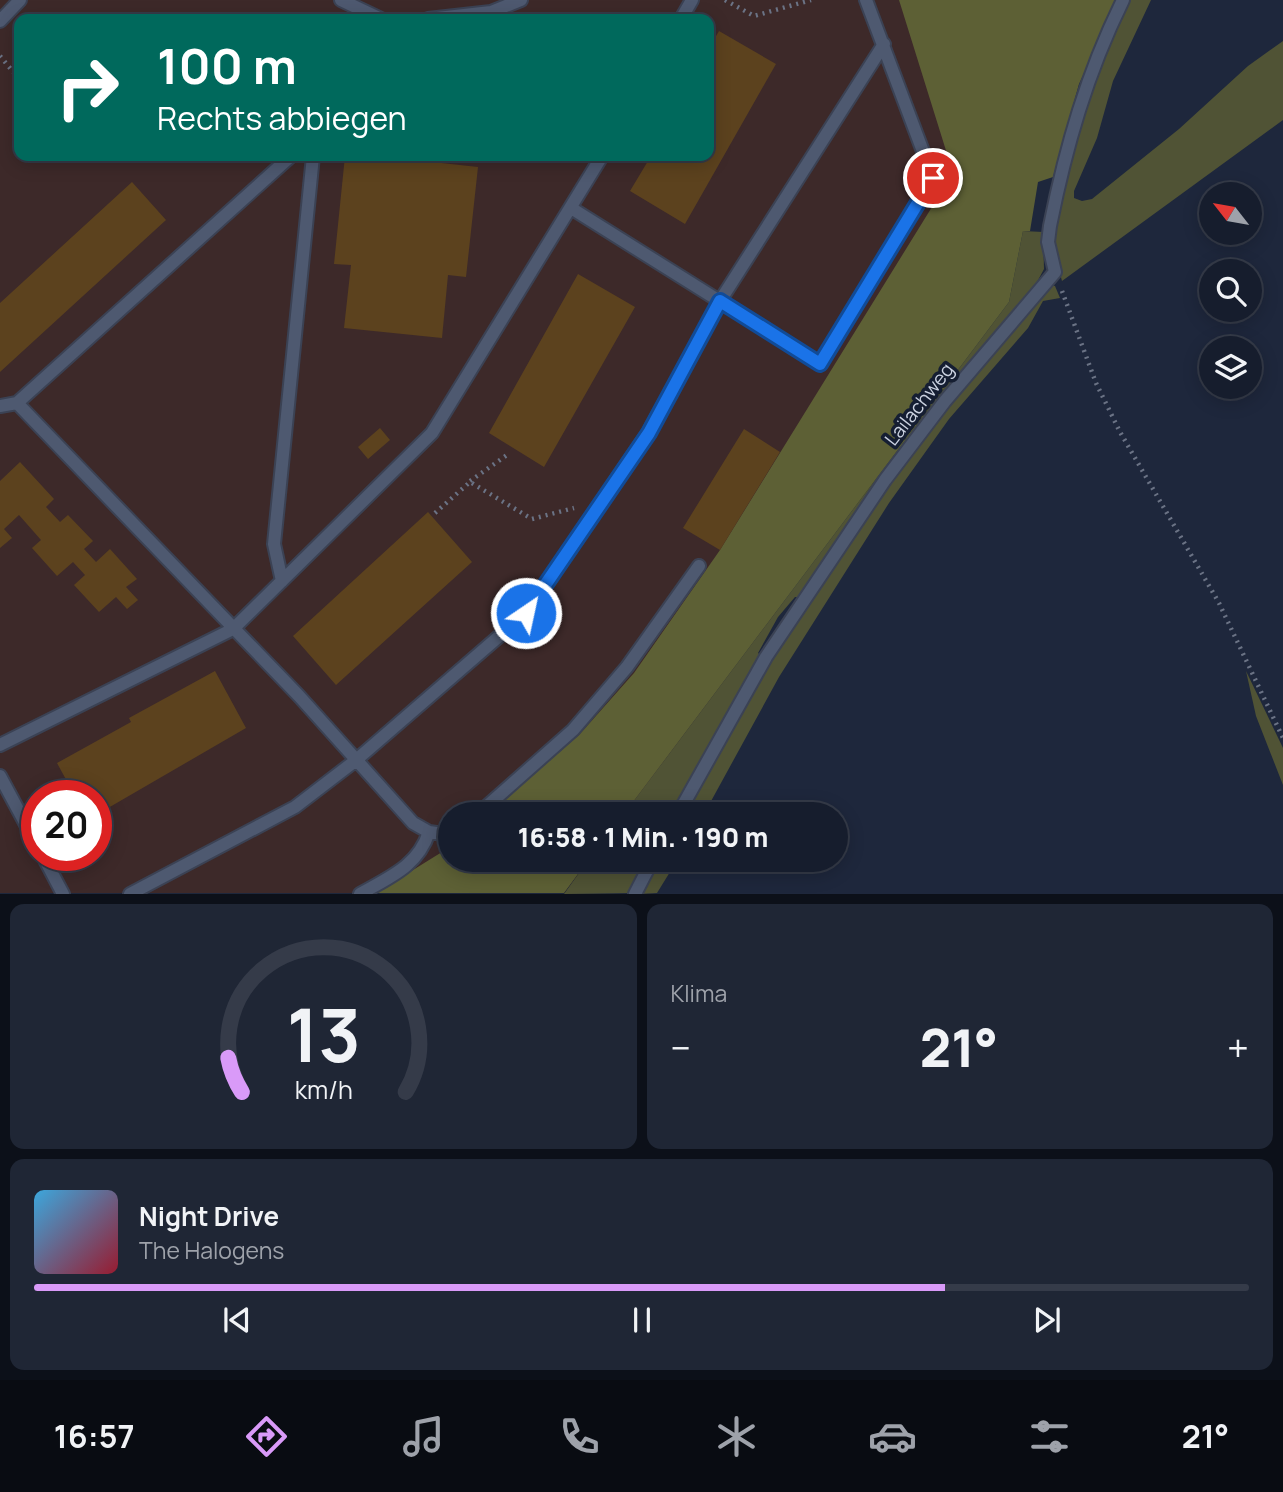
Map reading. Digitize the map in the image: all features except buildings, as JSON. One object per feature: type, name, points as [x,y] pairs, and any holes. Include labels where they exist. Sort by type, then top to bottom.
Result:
[{"type":"lane","points":[[0,21],[20,0]]},
{"type":"lane","points":[[341,0],[370,14]]},
{"type":"lane","points":[[473,14],[491,12],[521,0]]},
{"type":"lane","points":[[571,208],[820,364],[933,178],[866,0]]},
{"type":"lane","points":[[1055,272],[1048,242],[1068,143],[1091,69],[1123,0]]},
{"type":"lane","points":[[130,894],[295,807],[355,761],[526,613],[649,433],[720,301],[884,44]]},
{"type":"lane","points":[[0,406],[17,403],[285,161]]},
{"type":"lane","points":[[282,581],[274,544],[312,161]]},
{"type":"lane","points":[[0,745],[233,629],[432,433],[599,161]]},
{"type":"lane","name":"Lailachweg","points":[[685,802],[766,657],[884,480],[982,355],[1055,272]]},
{"type":"lane","points":[[17,403],[299,696],[413,823],[429,832],[438,833]]},
{"type":"lane","points":[[492,802],[573,730],[627,667],[699,566]]},
{"type":"lane","points":[[0,776],[21,815]]},
{"type":"lane","points":[[360,894],[409,866],[424,849],[429,832]]},
{"type":"lane","points":[[51,871],[63,894]]},
{"type":"lane","points":[[635,894],[646,872]]},
{"type":"path","points":[[726,0],[754,16],[811,0]]},
{"type":"path","points":[[0,56],[14,73]]},
{"type":"path","points":[[1055,272],[1078,339],[1120,432],[1219,603],[1283,738]]},
{"type":"path","points":[[435,513],[470,482],[507,455]]},
{"type":"path","points":[[470,482],[532,519],[602,501]]},
{"type":"shaded area","points":[[0,0],[1045,0],[777,610],[633,802],[438,802],[438,872],[579,872],[564,893],[0,893]]},
{"type":"green space","points":[[899,0],[1118,0],[1079,84],[1053,177],[1038,182],[1030,231],[1023,231],[1009,302],[633,802],[502,802],[579,735],[634,673],[720,550],[953,173]]},
{"type":"green space","points":[[1126,0],[1151,0],[1113,81],[1097,138],[1074,191],[1074,198],[1082,201],[1092,199],[1179,129],[1248,66],[1283,41],[1283,120],[1062,281],[1051,240],[1084,95]]},
{"type":"green space","points":[[1023,231],[1043,232],[1044,269],[1036,284],[943,400],[802,597],[795,597],[778,617],[758,653],[762,656],[682,802],[633,802],[1009,302]]},
{"type":"green space","points":[[1049,284],[1055,286],[1060,298],[1043,301],[1028,328],[949,419],[889,503],[779,677],[711,802],[690,802],[775,655],[840,554],[874,503],[983,358]]},
{"type":"green space","points":[[1246,671],[1283,748],[1283,785],[1256,716]]},
{"type":"green space","points":[[438,854],[438,872],[579,872],[564,893],[376,893]]},
{"type":"green space","points":[[580,872],[642,872],[631,893],[564,894]]},
{"type":"green space","points":[[650,872],[670,872],[657,893],[639,894]]},
{"type":"route","points":[[526,613],[649,433],[720,301],[820,364],[933,178]]}]
